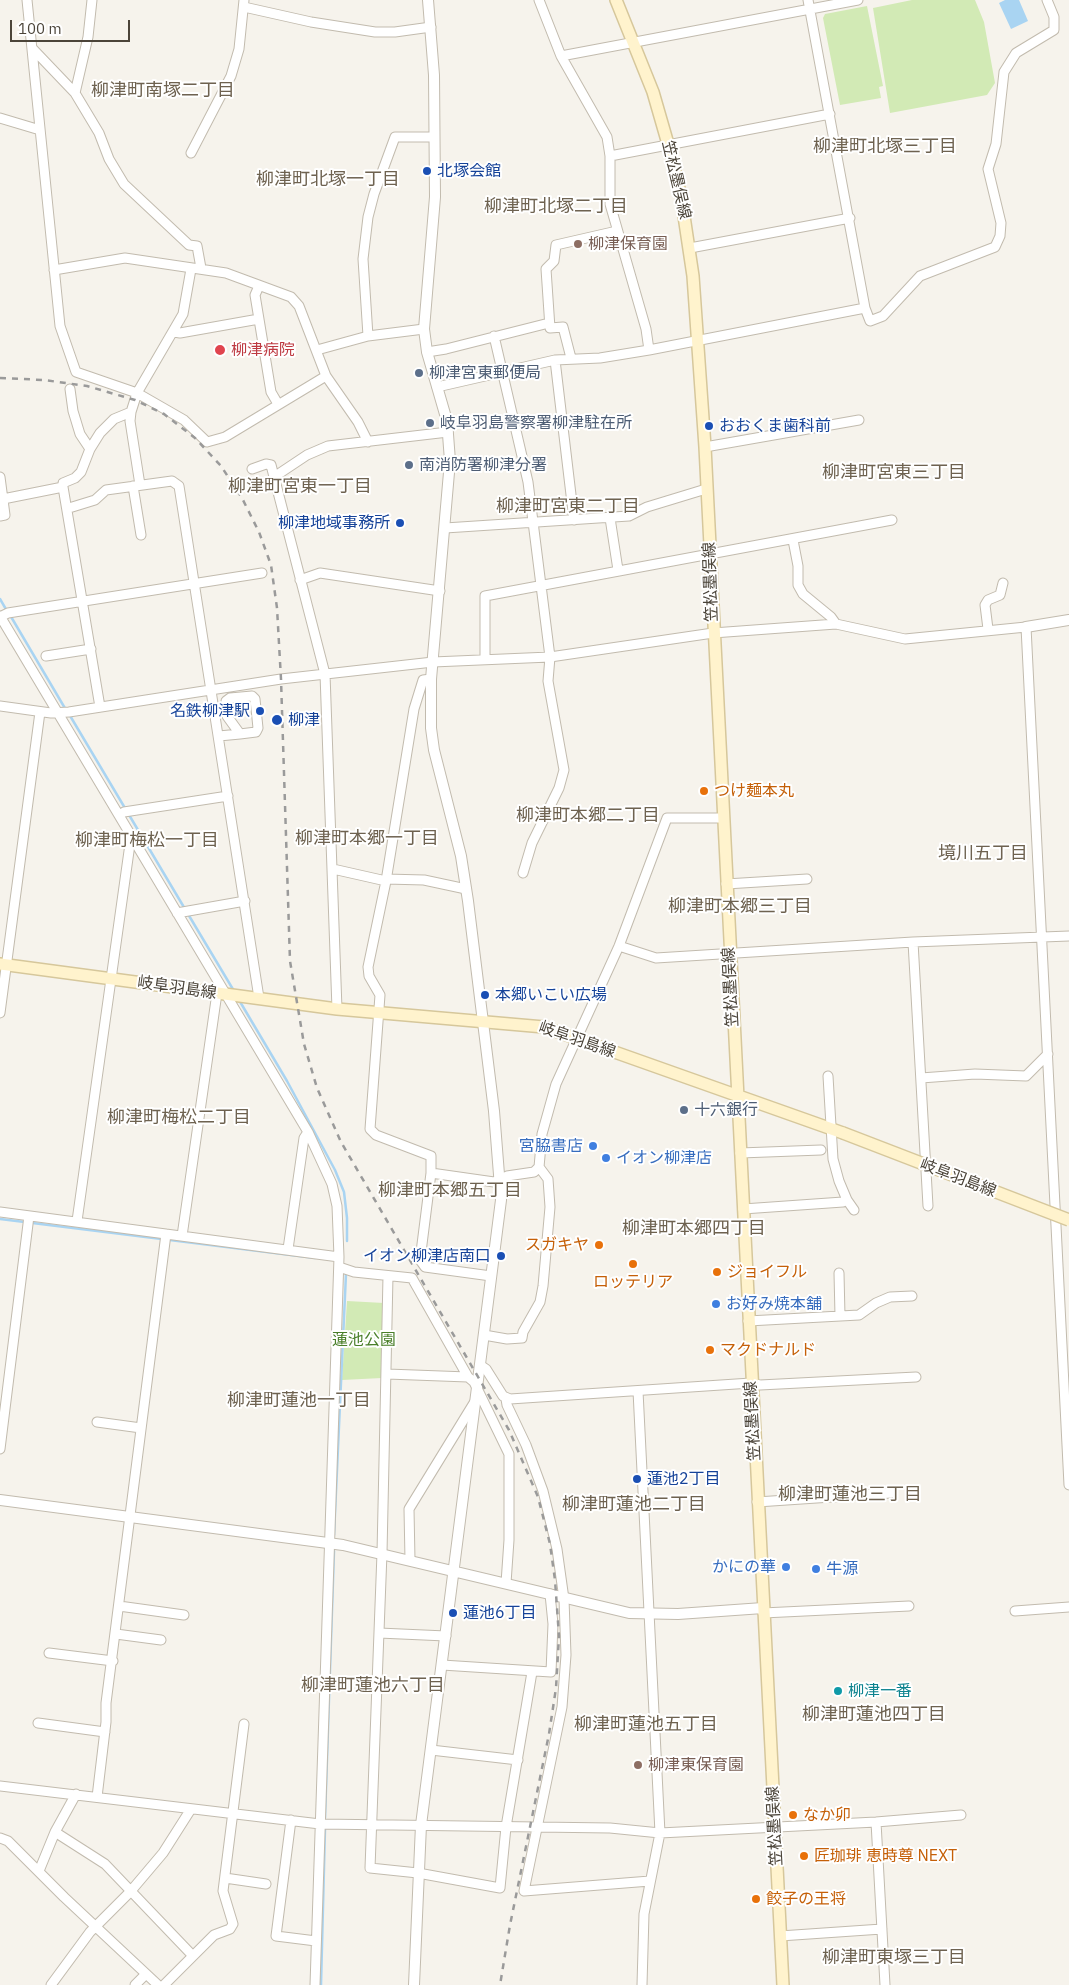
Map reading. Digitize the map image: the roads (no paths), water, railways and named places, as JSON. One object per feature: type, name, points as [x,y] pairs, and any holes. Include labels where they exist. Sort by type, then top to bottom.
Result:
[{"type":"main road","name":"笠松墨俣線","points":[[616,0],[653,92],[681,196],[690,248],[699,342],[783,1985]]},
{"type":"main road","name":"岐阜羽島線","points":[[4,964],[337,1008],[544,1027],[843,1133],[1069,1220]]},
{"type":"street","points":[[27,0],[60,326],[76,372],[137,393],[184,420],[207,442],[225,437],[326,376]]},
{"type":"street","points":[[75,94],[88,37],[92,0]]},
{"type":"street","points":[[414,1985],[421,1825],[501,1200],[483,1020],[466,889],[461,856],[434,750],[431,728],[431,678],[450,461],[448,432],[427,352],[424,329],[433,228],[434,136],[431,27],[428,0]]},
{"type":"street","points":[[539,0],[560,56],[607,137],[610,156],[610,204],[646,329],[649,350]]},
{"type":"street","points":[[560,56],[809,5],[858,0]]},
{"type":"street","points":[[809,5],[850,218],[865,308],[870,321],[883,316],[920,276],[995,247],[1000,236],[1001,223],[988,169],[996,144],[1004,72],[1016,53],[1054,30],[1054,17],[1047,0]]},
{"type":"street","points":[[191,153],[231,76],[239,48],[244,3],[311,22],[375,32],[395,32],[431,27]]},
{"type":"street","points":[[32,48],[75,94],[99,133],[109,159],[124,184],[189,245],[198,246],[201,268]]},
{"type":"street","points":[[610,156],[830,114]]},
{"type":"street","points":[[0,118],[40,130]]},
{"type":"street","points":[[368,336],[363,259],[368,217],[374,194],[395,137],[434,136]]},
{"type":"street","points":[[690,248],[850,218]]},
{"type":"street","points":[[571,358],[564,327],[550,328],[546,268],[554,261],[556,245],[617,230]]},
{"type":"street","points":[[54,270],[125,258],[226,273],[291,297],[299,306],[326,376],[358,422],[368,442]]},
{"type":"street","points":[[141,535],[130,421],[131,412],[137,393],[183,314],[191,269]]},
{"type":"street","points":[[260,286],[255,295],[271,392],[278,404]]},
{"type":"street","points":[[437,387],[555,360],[600,358],[699,342],[865,308]]},
{"type":"street","points":[[174,332],[180,333],[259,319]]},
{"type":"street","points":[[427,352],[549,324]]},
{"type":"street","points":[[317,350],[368,336],[424,329]]},
{"type":"street","points":[[494,336],[528,482],[550,657],[548,682],[564,770],[559,788],[532,843],[523,873]]},
{"type":"street","points":[[555,360],[574,520]]},
{"type":"street","points":[[70,389],[73,411],[80,434],[90,449]]},
{"type":"street","points":[[100,707],[84,601],[63,487],[64,483],[75,478],[81,472],[90,449],[100,433],[114,419],[131,412]]},
{"type":"street","points":[[704,447],[858,420]]},
{"type":"street","points":[[274,477],[307,455],[328,446],[448,432]]},
{"type":"street","points":[[252,469],[266,464],[270,465],[325,674],[337,1008]]},
{"type":"street","points":[[0,477],[5,515],[0,516]]},
{"type":"street","points":[[68,508],[95,500],[106,490],[172,481],[179,486],[245,901],[258,998]]},
{"type":"street","points":[[3,499],[63,487]]},
{"type":"street","points":[[445,528],[534,524],[629,516],[646,507],[706,489]]},
{"type":"street","points":[[610,518],[618,570]]},
{"type":"street","points":[[485,659],[485,596],[541,584],[793,540],[892,520]]},
{"type":"street","points":[[793,540],[798,566],[798,585],[803,594],[831,617],[836,624]]},
{"type":"street","points":[[300,580],[320,573],[440,591]]},
{"type":"street","points":[[262,574],[195,583],[8,613],[0,616],[134,839],[221,993],[308,1132],[332,1184],[337,1206],[339,1262],[315,1985]]},
{"type":"street","points":[[988,629],[984,614],[986,603],[1000,595],[1003,583]]},
{"type":"street","points":[[0,706],[40,712],[59,712],[325,674],[433,662],[550,657],[713,633],[836,624],[905,639],[988,629],[1026,627],[1069,620]]},
{"type":"street","points":[[1026,627],[1069,1485]]},
{"type":"street","points":[[46,656],[91,649]]},
{"type":"street","points":[[431,678],[423,680],[414,709],[386,880],[368,967],[369,976],[380,995],[370,1129],[376,1135],[431,1156],[431,1173],[420,1260],[426,1268],[491,1276]]},
{"type":"street","points":[[219,736],[240,734],[256,732],[258,728],[256,699],[252,696],[230,698],[226,701],[227,716],[240,734]]},
{"type":"street","points":[[0,1014],[4,964],[40,712]]},
{"type":"street","points":[[119,815],[124,812],[228,796]]},
{"type":"street","points":[[484,1335],[507,1339],[522,1338],[522,1332],[540,1302],[544,1286],[550,1207],[548,1179],[539,1168],[542,1134],[548,1108],[556,1084],[619,946],[667,818],[722,818]]},
{"type":"street","points":[[77,1221],[130,844],[134,839]]},
{"type":"street","points":[[333,869],[386,880],[424,880],[466,889]]},
{"type":"street","points":[[726,884],[807,879]]},
{"type":"street","points":[[177,913],[245,901]]},
{"type":"street","points":[[619,946],[656,958],[913,942],[1069,936]]},
{"type":"street","points":[[913,942],[928,1206]]},
{"type":"street","points":[[182,1236],[221,993]]},
{"type":"street","points":[[921,1078],[975,1074],[1026,1076],[1048,1054]]},
{"type":"street","points":[[828,1076],[833,1159],[847,1200],[854,1210]]},
{"type":"street","points":[[288,1249],[304,1138],[308,1132]]},
{"type":"street","points":[[740,1153],[821,1150]]},
{"type":"street","points":[[431,1173],[494,1182],[500,1178],[534,1172],[539,1168]]},
{"type":"street","points":[[743,1209],[843,1202],[847,1200]]},
{"type":"street","points":[[0,1212],[288,1249],[339,1262],[354,1272],[412,1278],[468,1377],[474,1382],[509,1454],[509,1540],[506,1584]]},
{"type":"street","points":[[0,1449],[28,1216]]},
{"type":"street","points":[[97,1797],[105,1732],[106,1703],[113,1661],[166,1234]]},
{"type":"street","points":[[839,1273],[840,1316]]},
{"type":"street","points":[[388,1276],[382,1552],[370,1868],[418,1873],[500,1888],[506,1827],[532,1672]]},
{"type":"street","points":[[748,1322],[859,1315],[876,1303],[890,1297],[912,1296]]},
{"type":"street","points":[[480,1364],[506,1399],[543,1491],[557,1549],[564,1599],[566,1655],[562,1707],[524,1891],[650,1881]]},
{"type":"street","points":[[386,1374],[468,1377]]},
{"type":"street","points":[[506,1399],[751,1383],[760,1385],[916,1376]]},
{"type":"street","points":[[638,1391],[660,1834],[644,1914],[642,1985]]},
{"type":"street","points":[[410,1560],[409,1508],[476,1401]]},
{"type":"street","points":[[97,1422],[142,1428]]},
{"type":"street","points":[[757,1502],[891,1494]]},
{"type":"street","points":[[0,1500],[330,1542],[382,1552],[608,1609],[649,1614],[909,1606]]},
{"type":"street","points":[[442,1665],[551,1672],[552,1624],[550,1594]]},
{"type":"street","points":[[119,1606],[184,1615]]},
{"type":"street","points":[[1015,1611],[1069,1607]]},
{"type":"street","points":[[379,1633],[446,1636]]},
{"type":"street","points":[[116,1634],[161,1640]]},
{"type":"street","points":[[49,1653],[113,1661]]},
{"type":"street","points":[[38,1723],[105,1732]]},
{"type":"street","points":[[164,1985],[214,1935],[230,1929],[233,1924],[224,1898],[225,1878],[244,1724]]},
{"type":"street","points":[[431,1750],[518,1760]]},
{"type":"street","points":[[0,1786],[320,1824],[610,1828],[660,1834],[876,1822],[961,1815]]},
{"type":"street","points":[[39,1871],[56,1832],[76,1794]]},
{"type":"street","points":[[51,1985],[96,1926],[130,1892],[163,1853],[191,1809]]},
{"type":"street","points":[[291,1820],[276,1936],[316,1941]]},
{"type":"street","points":[[876,1822],[885,1985]]},
{"type":"street","points":[[56,1832],[105,1864],[193,1956]]},
{"type":"street","points":[[0,1838],[8,1841],[158,1985]]},
{"type":"street","points":[[225,1878],[266,1884]]},
{"type":"street","points":[[780,1936],[882,1929]]},
{"type":"street","points":[[135,1985],[146,1974]]},
{"type":"water","points":[[1005,0],[1019,0],[1028,21],[1011,29],[999,3]]},
{"type":"waterway","points":[[0,599],[7,611]]},
{"type":"waterway","points":[[10,615],[66,710]]},
{"type":"waterway","points":[[69,714],[185,909]]},
{"type":"waterway","points":[[188,914],[234,991]]},
{"type":"waterway","points":[[239,1000],[287,1081],[335,1170],[344,1192],[347,1241]]},
{"type":"waterway","points":[[0,1219],[315,1258]]},
{"type":"waterway","points":[[334,1535],[346,1274]]},
{"type":"waterway","points":[[325,1818],[334,1551]]},
{"type":"waterway","points":[[321,1985],[325,1829]]},
{"type":"railway","points":[[0,378],[44,380],[87,386],[135,400],[164,414],[195,438],[221,466],[242,498],[259,532],[271,565],[277,608],[281,679],[290,961],[304,1044],[317,1088],[341,1142],[509,1430],[538,1497],[550,1544],[559,1636],[556,1688],[549,1734],[510,1925],[500,1985]]},
{"type":"place","name":"北塚会館","points":[[427,171]]},
{"type":"place","name":"柳津保育園","points":[[578,244]]},
{"type":"place","name":"柳津病院","points":[[220,350]]},
{"type":"place","name":"柳津宮東郵便局","points":[[419,373]]},
{"type":"place","name":"岐阜羽島警察署柳津駐在所","points":[[430,423]]},
{"type":"place","name":"おおくま歯科前","points":[[709,426]]},
{"type":"place","name":"南消防署柳津分署","points":[[409,465]]},
{"type":"place","name":"柳津地域事務所","points":[[400,523]]},
{"type":"place","name":"名鉄柳津駅","points":[[260,711]]},
{"type":"place","name":"柳津","points":[[277,720]]},
{"type":"place","name":"つけ麺本丸","points":[[704,791]]},
{"type":"place","name":"本郷いこい広場","points":[[485,995]]},
{"type":"place","name":"十六銀行","points":[[684,1110]]},
{"type":"place","name":"宮脇書店","points":[[593,1146]]},
{"type":"place","name":"イオン柳津店","points":[[606,1158]]},
{"type":"place","name":"スガキヤ","points":[[599,1245]]},
{"type":"place","name":"イオン柳津店南口","points":[[501,1256]]},
{"type":"place","name":"ロッテリア","points":[[633,1264]]},
{"type":"place","name":"ジョイフル","points":[[717,1272]]},
{"type":"place","name":"お好み焼本舗","points":[[716,1304]]},
{"type":"place","name":"マクドナルド","points":[[710,1350]]},
{"type":"place","name":"蓮池2丁目","points":[[637,1479]]},
{"type":"place","name":"かにの華","points":[[786,1567]]},
{"type":"place","name":"牛源","points":[[816,1569]]},
{"type":"place","name":"蓮池6丁目","points":[[453,1613]]},
{"type":"place","name":"柳津一番","points":[[838,1691]]},
{"type":"place","name":"柳津東保育園","points":[[638,1765]]},
{"type":"place","name":"なか卯","points":[[793,1815]]},
{"type":"place","name":"匠珈琲 恵時尊 NEXT","points":[[804,1856]]},
{"type":"place","name":"餃子の王将","points":[[756,1899]]},
{"type":"district","name":"柳津町南塚二丁目","points":[[163,91]]},
{"type":"district","name":"柳津町北塚三丁目","points":[[885,147]]},
{"type":"district","name":"柳津町北塚一丁目","points":[[328,180]]},
{"type":"district","name":"柳津町北塚二丁目","points":[[556,207]]},
{"type":"district","name":"柳津町宮東三丁目","points":[[894,473]]},
{"type":"district","name":"柳津町宮東一丁目","points":[[300,487]]},
{"type":"district","name":"柳津町宮東二丁目","points":[[568,507]]},
{"type":"district","name":"柳津町本郷二丁目","points":[[588,816]]},
{"type":"district","name":"柳津町本郷一丁目","points":[[367,839]]},
{"type":"district","name":"柳津町梅松一丁目","points":[[147,841]]},
{"type":"district","name":"境川五丁目","points":[[983,854]]},
{"type":"district","name":"柳津町本郷三丁目","points":[[740,907]]},
{"type":"district","name":"柳津町梅松二丁目","points":[[179,1118]]},
{"type":"district","name":"柳津町本郷五丁目","points":[[450,1191]]},
{"type":"district","name":"柳津町本郷四丁目","points":[[694,1229]]},
{"type":"district","name":"柳津町蓮池一丁目","points":[[299,1401]]},
{"type":"district","name":"柳津町蓮池三丁目","points":[[850,1495]]},
{"type":"district","name":"柳津町蓮池二丁目","points":[[634,1505]]},
{"type":"district","name":"柳津町蓮池六丁目","points":[[373,1686]]},
{"type":"district","name":"柳津町蓮池四丁目","points":[[874,1715]]},
{"type":"district","name":"柳津町蓮池五丁目","points":[[646,1725]]},
{"type":"district","name":"柳津町東塚三丁目","points":[[894,1958]]},
{"type":"park label","name":"蓮池公園","points":[[364,1340]]}]
